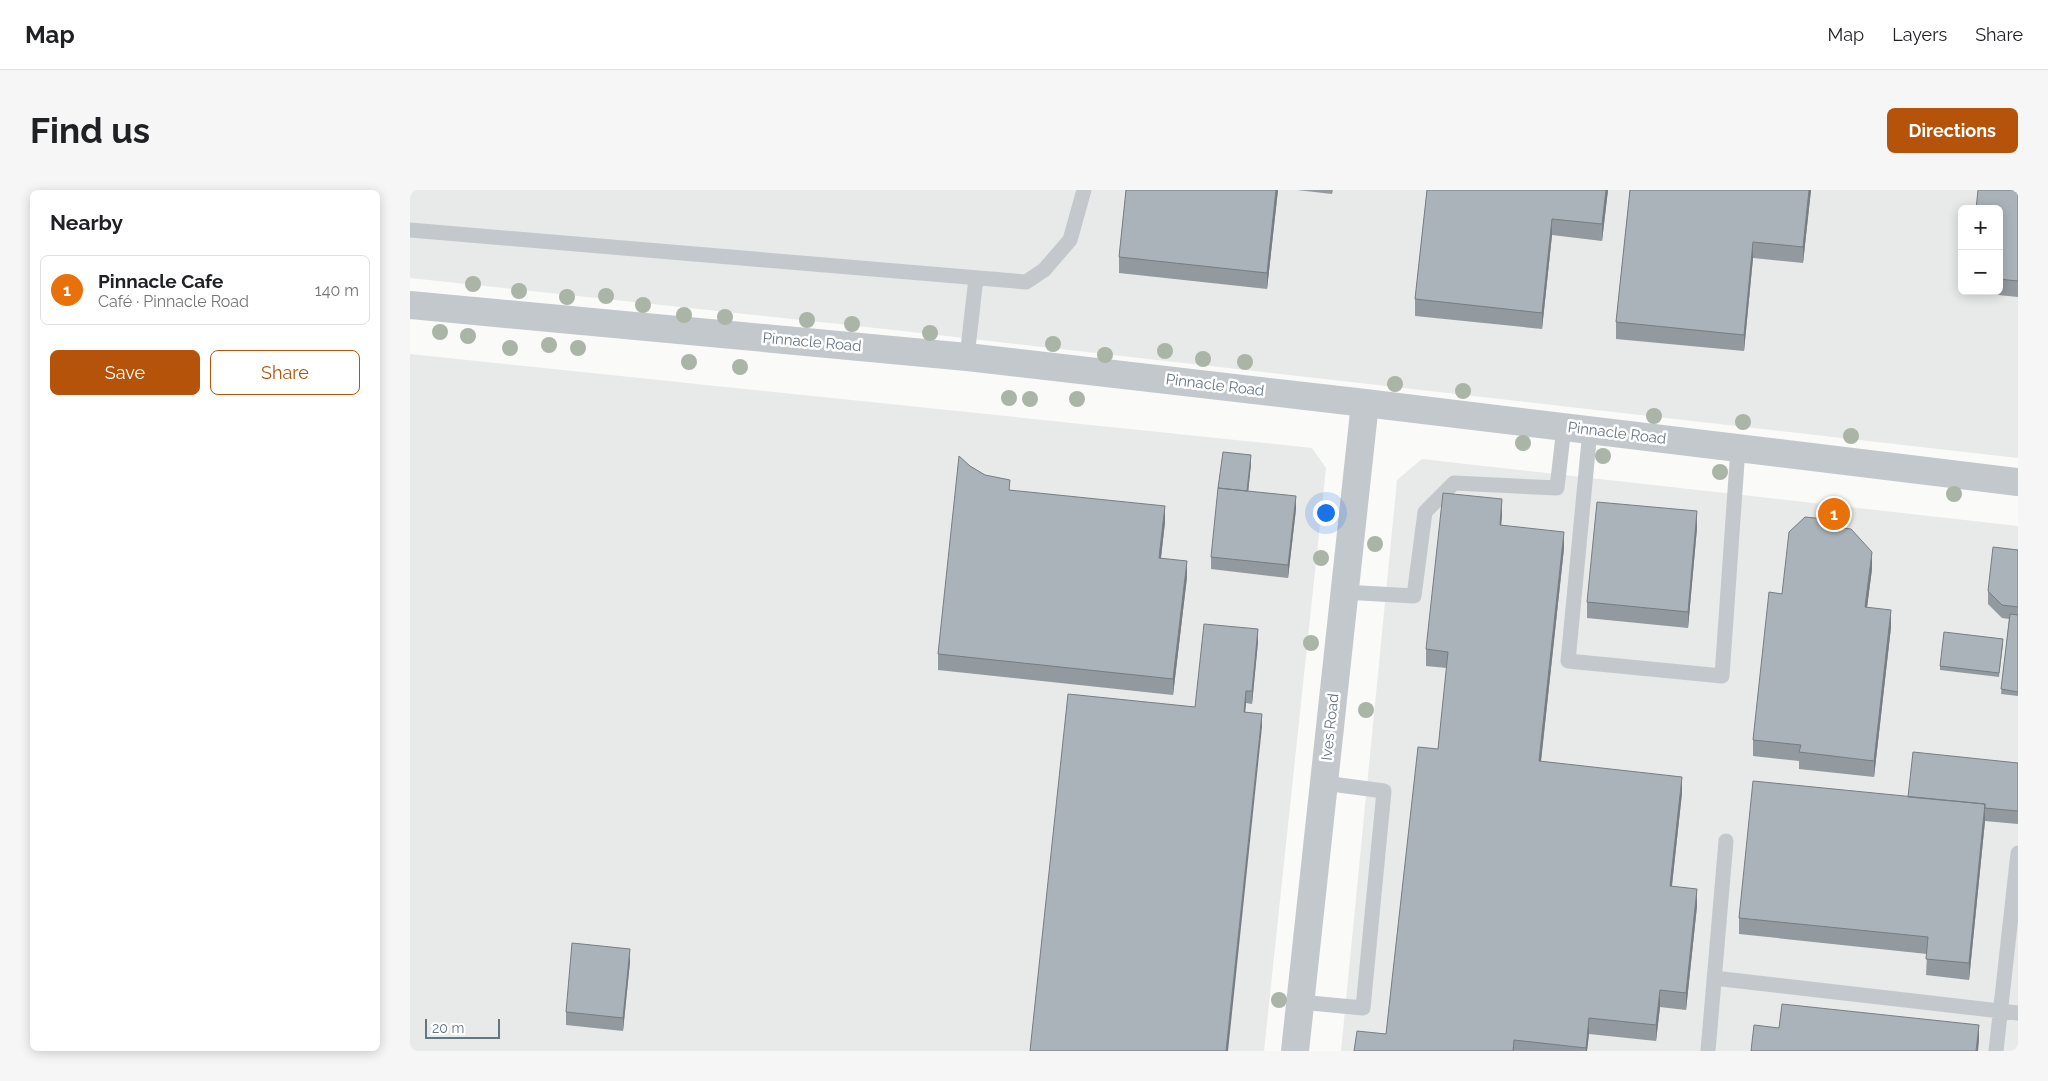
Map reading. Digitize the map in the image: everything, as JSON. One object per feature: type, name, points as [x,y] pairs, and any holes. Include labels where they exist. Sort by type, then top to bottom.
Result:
[{"type":"street","name":"Pinnacle Road","points":[[410,305],[967,357],[1577,428],[2018,482]]},
{"type":"street","name":"Ives Road","points":[[1295,1051],[1364,403]]},
{"type":"lane","points":[[410,230],[1026,282],[1044,270],[1070,240],[1084,190]]},
{"type":"lane","points":[[967,357],[976,278]]},
{"type":"lane","points":[[1577,428],[1568,661],[1722,676],[1738,448]]},
{"type":"lane","points":[[1344,592],[1414,596],[1426,512],[1454,483],[1557,488],[1577,428]]},
{"type":"lane","points":[[1300,1002],[1363,1008],[1384,791],[1324,783]]},
{"type":"lane","points":[[1708,1051],[1726,841]]},
{"type":"lane","points":[[1996,1051],[2018,853]]},
{"type":"lane","points":[[1714,978],[2018,1013]]},
{"type":"shaded area","points":[[410,190],[2018,190],[2018,458],[885,329],[410,278]]},
{"type":"shaded area","points":[[410,354],[1312,448],[1326,468],[1264,1051],[410,1051]]},
{"type":"shaded area","points":[[1422,459],[2018,526],[2018,1051],[1341,1051],[1397,480]]},
{"type":"building","points":[[1126,190],[1276,190],[1267,273],[1119,257]]},
{"type":"building","points":[[1427,190],[1606,190],[1602,224],[1552,219],[1542,313],[1415,299]]},
{"type":"building","points":[[1630,190],[1809,190],[1803,247],[1753,242],[1744,335],[1616,322]]},
{"type":"building","points":[[1978,190],[2018,190],[2018,281],[2003,279],[2003,205],[1976,205]]},
{"type":"building","points":[[1223,452],[1251,455],[1247,491],[1218,488]]},
{"type":"building","points":[[959,456],[970,466],[985,475],[1010,480],[1009,490],[1165,506],[1159,558],[1187,561],[1173,679],[938,654]]},
{"type":"building","points":[[1218,488],[1296,496],[1288,565],[1211,557]]},
{"type":"building","points":[[1443,493],[1502,499],[1500,525],[1564,532],[1539,761],[1682,777],[1670,886],[1697,889],[1686,993],[1660,990],[1656,1025],[1589,1018],[1586,1048],[1514,1040],[1513,1051],[1354,1051],[1357,1031],[1386,1034],[1418,747],[1438,749],[1448,652],[1426,649]]},
{"type":"building","points":[[1597,502],[1697,511],[1688,612],[1587,602]]},
{"type":"building","points":[[1805,517],[1825,519],[1825,526],[1851,529],[1872,552],[1865,607],[1891,610],[1874,761],[1799,752],[1801,745],[1753,740],[1769,592],[1782,594],[1789,532]]},
{"type":"building","points":[[1993,547],[2018,550],[2018,607],[2002,605],[1988,591]]},
{"type":"building","points":[[2010,614],[2018,615],[2018,692],[2001,689]]},
{"type":"building","points":[[1204,624],[1258,629],[1252,691],[1246,691],[1244,712],[1262,714],[1226,1051],[1030,1051],[1068,694],[1195,707]]},
{"type":"building","points":[[1944,632],[2003,639],[1999,673],[1940,666]]},
{"type":"building","points":[[1913,752],[2018,763],[2018,811],[1985,808],[1985,804],[1908,797]]},
{"type":"building","points":[[1753,781],[1985,804],[1969,963],[1926,959],[1928,937],[1739,918]]},
{"type":"building","points":[[572,943],[630,949],[623,1018],[566,1012]]},
{"type":"building","points":[[1782,1004],[1979,1025],[1976,1051],[1751,1051],[1754,1025],[1779,1028]]},
{"type":"place","name":"Pinnacle Cafe","points":[[1834,514]]}]
